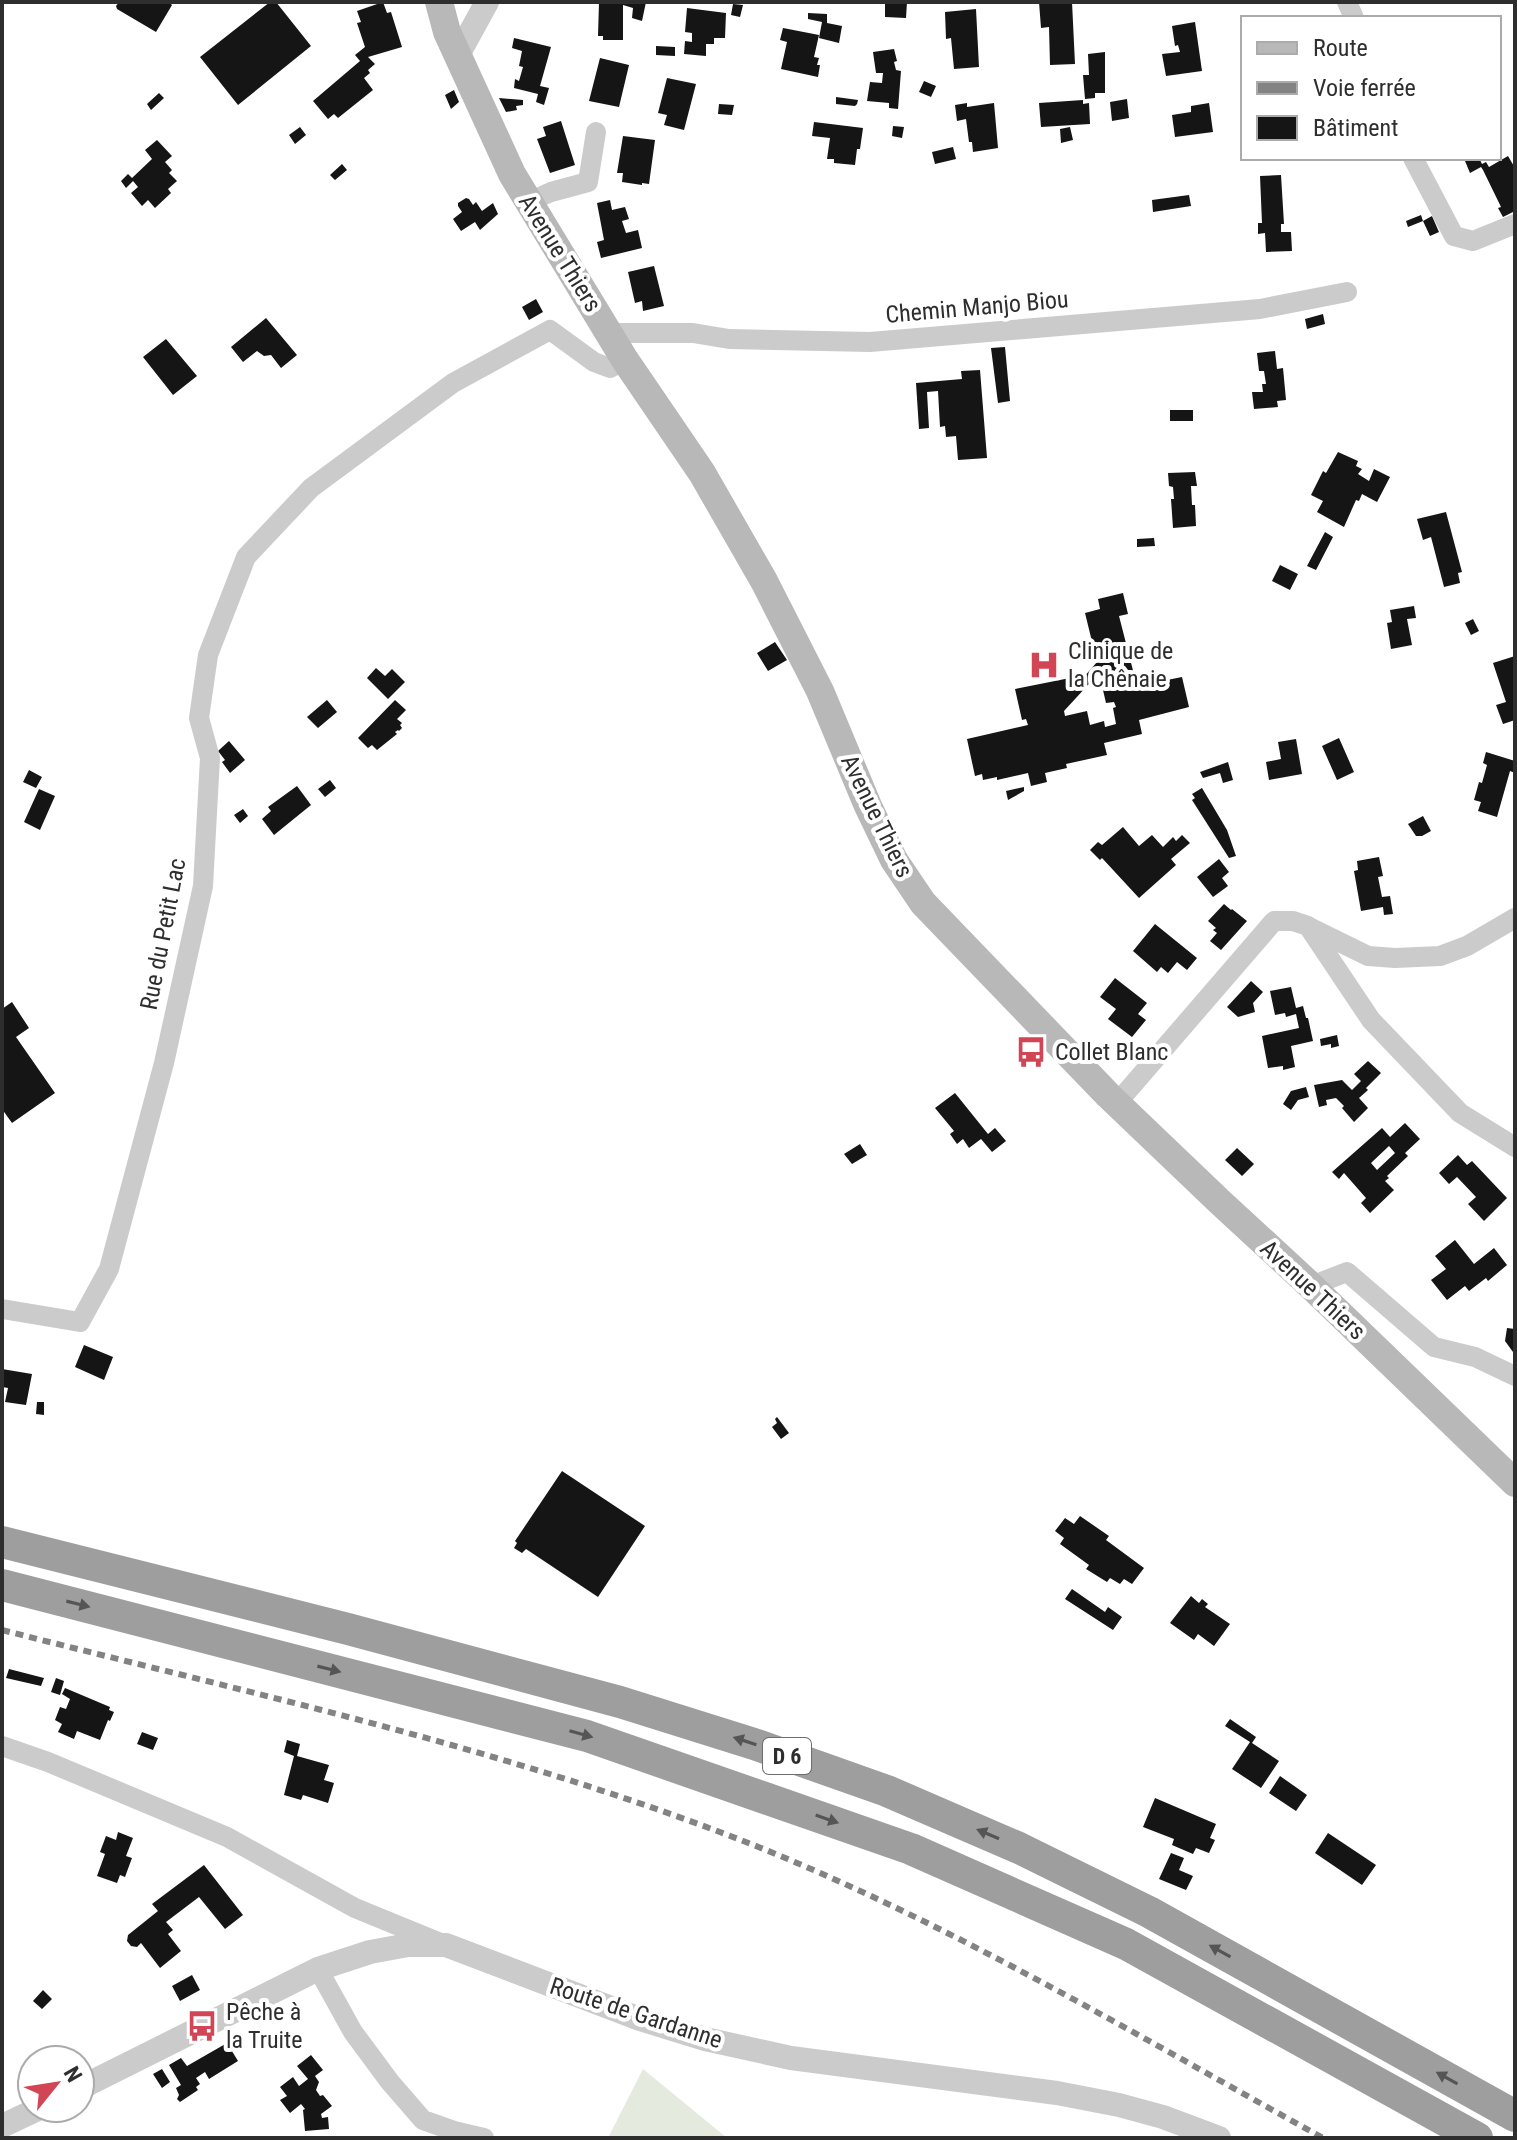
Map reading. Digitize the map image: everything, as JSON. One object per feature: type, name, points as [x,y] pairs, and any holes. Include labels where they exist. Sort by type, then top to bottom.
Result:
[{"type":"highway","name":"D 6","points":[[2,1542],[348,1629],[620,1702],[754,1744],[887,1791],[1019,1848],[1149,1912],[1515,2116]]},
{"type":"highway","name":"D 6","points":[[2,1585],[587,1736],[911,1849],[1126,1944],[1477,2138]]},
{"type":"main road","name":"Avenue Thiers","points":[[439,2],[447,32],[512,174],[625,360],[702,473],[764,581],[820,691],[894,860],[923,903],[1117,1103],[1515,1483]]},
{"type":"street","points":[[458,55],[487,2]]},
{"type":"street","points":[[529,202],[551,192],[588,182],[596,132]]},
{"type":"street","points":[[1414,160],[1454,236],[1473,241],[1515,224]]},
{"type":"street","name":"Chemin Manjo Biou","points":[[609,333],[693,333],[729,339],[870,342],[1260,309],[1347,292]]},
{"type":"street","name":"Rue du Petit Lac","points":[[2,1309],[80,1322],[109,1269],[164,1063],[203,886],[210,758],[199,718],[208,655],[246,557],[311,488],[453,383],[550,330],[594,362],[610,368],[625,360]]},
{"type":"street","points":[[1117,1103],[1274,921],[1293,921],[1308,926],[1368,956],[1395,958],[1440,956],[1467,946],[1515,918]]},
{"type":"street","points":[[1308,926],[1371,1020],[1460,1113],[1515,1147]]},
{"type":"street","points":[[1311,1286],[1347,1272],[1434,1347],[1475,1357],[1515,1376]]},
{"type":"street","points":[[2,1746],[48,1762],[227,1837],[355,1908],[446,1945]]},
{"type":"street","name":"Route de Gardanne","points":[[96,2080],[318,1969],[370,1952],[408,1945],[446,1945],[640,2019],[705,2039],[791,2058],[1073,2096],[1163,2117],[1219,2138]]},
{"type":"street","points":[[318,1969],[353,2032],[423,2120],[484,2138]]},
{"type":"shaded area","points":[[643,2069],[727,2138],[608,2138]]},
{"type":"building","points":[[119,2],[169,2],[172,5],[156,32],[117,9]]},
{"type":"building","points":[[270,2],[276,2],[311,46],[238,105],[200,57]]},
{"type":"building","points":[[383,2],[387,13],[391,12],[402,47],[368,57],[375,64],[364,78],[373,90],[338,118],[334,114],[328,119],[313,101],[360,61],[355,55],[365,47],[357,23],[361,22],[357,11]]},
{"type":"building","points":[[599,2],[646,2],[642,21],[632,18],[633,8],[623,5],[623,40],[603,40],[603,36],[598,36]]},
{"type":"building","points":[[885,2],[907,2],[906,18],[885,17]]},
{"type":"building","points":[[1039,2],[1072,2],[1075,64],[1050,65],[1049,27],[1041,28]]},
{"type":"building","points":[[733,4],[743,5],[740,17],[731,15]]},
{"type":"building","points":[[687,8],[726,13],[725,38],[714,38],[714,44],[706,44],[706,56],[684,54],[685,41],[692,42],[692,33],[685,32]]},
{"type":"building","points":[[976,9],[979,67],[954,69],[951,38],[946,39],[945,12]]},
{"type":"building","points":[[808,13],[827,14],[827,23],[842,26],[839,43],[819,38],[822,22],[808,19]]},
{"type":"building","points":[[1195,22],[1202,71],[1166,76],[1162,54],[1180,52],[1178,45],[1175,46],[1172,26]]},
{"type":"building","points":[[783,28],[819,35],[814,57],[819,58],[818,77],[781,69],[787,42],[780,40]]},
{"type":"building","points":[[514,38],[551,47],[540,86],[549,88],[544,105],[536,102],[538,94],[514,88],[515,79],[519,81],[523,67],[519,66],[522,51],[512,48]]},
{"type":"building","points":[[656,46],[675,47],[675,56],[656,55]]},
{"type":"building","points":[[894,49],[896,70],[901,71],[898,109],[889,108],[889,103],[867,101],[870,82],[882,83],[883,73],[876,73],[873,52]]},
{"type":"building","points":[[1105,52],[1105,93],[1095,93],[1095,98],[1085,99],[1083,75],[1089,75],[1088,54]]},
{"type":"building","points":[[600,58],[629,65],[619,107],[589,101]]},
{"type":"building","points":[[667,78],[696,84],[684,130],[664,125],[667,115],[658,113]]},
{"type":"building","points":[[924,81],[936,86],[931,97],[919,92]]},
{"type":"building","points":[[454,90],[459,102],[451,109],[445,95]]},
{"type":"building","points":[[159,93],[164,98],[151,110],[147,104]]},
{"type":"building","points":[[836,97],[858,100],[855,106],[836,104]]},
{"type":"building","points":[[499,98],[523,100],[523,105],[506,112]]},
{"type":"building","points":[[1127,99],[1129,118],[1112,121],[1110,102]]},
{"type":"building","points":[[1083,100],[1083,104],[1089,103],[1090,124],[1041,127],[1039,103]]},
{"type":"building","points":[[967,103],[967,107],[994,103],[998,148],[973,152],[966,119],[957,121],[955,105]]},
{"type":"building","points":[[1209,103],[1213,132],[1175,137],[1172,115],[1191,112],[1191,106]]},
{"type":"building","points":[[719,104],[734,105],[732,115],[718,114]]},
{"type":"building","points":[[561,121],[575,165],[550,173],[537,139],[546,136],[543,127]]},
{"type":"building","points":[[814,122],[863,128],[855,165],[834,163],[834,159],[827,159],[830,138],[812,136]]},
{"type":"building","points":[[893,126],[904,127],[902,138],[892,136]]},
{"type":"building","points":[[300,127],[306,135],[295,144],[289,135]]},
{"type":"building","points":[[1070,127],[1073,140],[1061,143],[1060,129]]},
{"type":"building","points":[[623,136],[655,140],[649,184],[622,182],[623,173],[617,173]]},
{"type":"building","points":[[157,140],[172,156],[165,162],[172,170],[169,173],[177,181],[168,189],[171,193],[155,208],[148,200],[142,206],[131,193],[138,187],[133,181],[126,188],[121,181],[128,174],[132,178],[152,159],[145,150]]},
{"type":"building","points":[[953,147],[956,159],[935,164],[932,152]]},
{"type":"building","points":[[1508,156],[1515,168],[1515,211],[1503,217],[1481,167],[1470,173],[1465,161],[1480,160],[1489,167]]},
{"type":"building","points":[[342,164],[347,170],[335,180],[330,175]]},
{"type":"building","points":[[1281,175],[1284,224],[1281,224],[1281,232],[1291,232],[1292,251],[1266,252],[1265,233],[1258,234],[1258,223],[1262,223],[1260,176]]},
{"type":"building","points":[[1189,195],[1191,206],[1153,212],[1152,200]]},
{"type":"building","points":[[466,198],[473,205],[476,202],[482,211],[493,203],[498,214],[480,230],[475,222],[461,231],[453,219],[462,212],[458,203]]},
{"type":"building","points":[[610,200],[612,210],[625,207],[629,219],[622,221],[626,233],[638,230],[642,248],[601,258],[597,242],[604,240],[597,203]]},
{"type":"building","points":[[1421,215],[1423,221],[1408,227],[1406,221]]},
{"type":"building","points":[[1432,216],[1439,232],[1430,236],[1423,221]]},
{"type":"building","points":[[654,266],[664,306],[643,311],[642,301],[635,303],[628,272]]},
{"type":"building","points":[[536,299],[543,312],[529,320],[522,307]]},
{"type":"building","points":[[1323,314],[1325,324],[1307,329],[1305,319]]},
{"type":"building","points":[[266,318],[297,355],[281,368],[271,355],[264,356],[257,351],[243,362],[231,347]]},
{"type":"building","points":[[166,339],[197,376],[173,395],[143,357]]},
{"type":"building","points":[[1005,347],[1010,401],[998,403],[991,348]]},
{"type":"building","points":[[1275,351],[1277,369],[1283,368],[1286,400],[1277,401],[1278,407],[1254,409],[1252,392],[1263,392],[1262,384],[1266,384],[1264,371],[1259,371],[1257,353]]},
{"type":"building","points":[[980,370],[987,458],[958,460],[956,436],[946,437],[945,426],[940,427],[938,391],[927,392],[929,428],[919,429],[916,383],[962,379],[961,371]]},
{"type":"building","points":[[1170,410],[1193,410],[1193,421],[1170,421]]},
{"type":"building","points":[[1338,452],[1358,461],[1356,466],[1362,469],[1358,474],[1369,481],[1374,469],[1390,477],[1377,502],[1362,494],[1359,501],[1356,500],[1344,527],[1317,512],[1323,501],[1311,495],[1323,471],[1326,473]]},
{"type":"building","points":[[1195,472],[1197,486],[1191,486],[1196,526],[1173,528],[1173,487],[1169,486],[1168,473]]},
{"type":"building","points":[[1446,512],[1462,572],[1458,573],[1460,583],[1444,587],[1431,537],[1423,540],[1417,519]]},
{"type":"building","points":[[1325,532],[1333,537],[1316,570],[1307,566]]},
{"type":"building","points":[[1154,538],[1155,546],[1137,547],[1137,539]]},
{"type":"building","points":[[1280,565],[1298,574],[1290,590],[1272,581]]},
{"type":"building","points":[[1123,593],[1128,614],[1119,616],[1137,686],[1182,677],[1189,707],[1139,720],[1142,734],[1104,743],[1107,755],[1066,764],[1067,768],[1045,773],[1047,782],[1031,786],[1028,773],[997,780],[997,777],[983,780],[982,774],[975,776],[967,739],[1028,725],[1026,719],[1022,720],[1015,689],[1075,677],[1077,685],[1097,662],[1085,613],[1100,609],[1098,599]],"holes":[[[1099,673],[1106,703],[1114,702],[1116,724],[1105,727],[1104,721],[1090,725],[1087,711],[1065,716],[1064,711]]]},
{"type":"building","points":[[1414,606],[1416,618],[1407,619],[1412,645],[1391,649],[1387,623],[1392,622],[1390,610]]},
{"type":"building","points":[[1473,619],[1479,631],[1471,635],[1465,623]]},
{"type":"building","points":[[775,642],[787,660],[768,671],[757,653]]},
{"type":"building","points":[[1515,656],[1515,720],[1503,724],[1496,705],[1506,702],[1493,663]]},
{"type":"building","points":[[376,668],[385,676],[392,669],[405,682],[388,699],[367,678]]},
{"type":"building","points":[[327,700],[337,712],[318,728],[307,717]]},
{"type":"building","points":[[395,700],[406,710],[397,719],[402,723],[402,728],[377,750],[372,745],[368,748],[358,738]]},
{"type":"building","points":[[1339,738],[1354,772],[1337,780],[1322,746]]},
{"type":"building","points":[[1296,739],[1302,774],[1269,780],[1266,762],[1281,759],[1278,742]]},
{"type":"building","points":[[229,741],[245,760],[230,773],[218,751]]},
{"type":"building","points":[[1486,752],[1515,761],[1515,773],[1510,771],[1497,817],[1478,811],[1481,802],[1474,800],[1487,765],[1483,763]]},
{"type":"building","points":[[1228,762],[1233,780],[1223,783],[1220,773],[1203,778],[1200,772]]},
{"type":"building","points":[[29,770],[42,777],[36,788],[23,782]]},
{"type":"building","points":[[330,780],[336,788],[325,797],[318,789]]},
{"type":"building","points":[[297,786],[311,805],[274,835],[262,819],[271,811],[268,807]]},
{"type":"building","points":[[1024,787],[1024,791],[1008,800],[1006,791]]},
{"type":"building","points":[[1202,788],[1227,830],[1236,856],[1229,858],[1192,800],[1195,798],[1192,794]]},
{"type":"building","points":[[39,789],[55,796],[40,830],[24,822]]},
{"type":"building","points":[[243,809],[248,816],[240,823],[234,815]]},
{"type":"building","points":[[1423,816],[1431,831],[1416,836],[1408,824]]},
{"type":"building","points":[[1123,827],[1139,846],[1152,835],[1163,847],[1173,837],[1176,841],[1182,835],[1190,843],[1171,859],[1176,865],[1139,898],[1102,858],[1100,860],[1090,850],[1098,842],[1102,845]]},
{"type":"building","points":[[1379,857],[1383,876],[1378,877],[1382,897],[1390,896],[1393,914],[1384,915],[1383,907],[1361,911],[1354,871],[1358,870],[1357,861]]},
{"type":"building","points":[[1219,859],[1229,872],[1222,878],[1228,886],[1213,897],[1197,877]]},
{"type":"building","points":[[1224,904],[1247,921],[1221,950],[1210,941],[1217,933],[1208,921]]},
{"type":"building","points":[[1155,924],[1197,958],[1187,970],[1177,962],[1168,973],[1161,967],[1157,972],[1133,951]]},
{"type":"building","points":[[1115,978],[1147,1003],[1138,1014],[1146,1020],[1132,1037],[1108,1019],[1116,1009],[1100,997]]},
{"type":"building","points":[[1251,981],[1263,992],[1253,1003],[1255,1012],[1238,1017],[1227,1007]]},
{"type":"building","points":[[1291,987],[1296,1008],[1303,1006],[1308,1018],[1313,1041],[1291,1046],[1295,1067],[1283,1070],[1283,1066],[1268,1068],[1262,1036],[1299,1028],[1296,1014],[1286,1017],[1285,1013],[1275,1015],[1270,991]]},
{"type":"building","points":[[12,1002],[29,1028],[16,1037],[55,1093],[12,1123],[2,1109],[2,1009]]},
{"type":"building","points":[[1337,1035],[1339,1046],[1321,1046],[1320,1039]]},
{"type":"building","points":[[1368,1061],[1381,1073],[1359,1098],[1368,1108],[1354,1122],[1336,1098],[1326,1100],[1327,1105],[1319,1107],[1314,1085],[1342,1080],[1352,1090],[1361,1081],[1354,1074]]},
{"type":"building","points":[[1306,1087],[1309,1097],[1298,1100],[1291,1110],[1283,1104],[1291,1091]]},
{"type":"building","points":[[955,1093],[988,1134],[995,1128],[1006,1141],[992,1152],[981,1139],[969,1148],[963,1139],[957,1144],[950,1134],[954,1131],[935,1108]]},
{"type":"building","points":[[1405,1123],[1420,1139],[1387,1176],[1389,1178],[1385,1181],[1394,1190],[1370,1213],[1361,1203],[1366,1198],[1344,1173],[1339,1179],[1332,1172],[1382,1128],[1390,1137]],"holes":[[[1389,1146],[1395,1153],[1377,1170],[1371,1163]]]},
{"type":"building","points":[[860,1144],[867,1155],[852,1164],[844,1154]]},
{"type":"building","points":[[1237,1148],[1254,1164],[1242,1176],[1225,1160]]},
{"type":"building","points":[[1458,1155],[1467,1165],[1472,1161],[1507,1198],[1484,1221],[1468,1204],[1476,1197],[1457,1177],[1449,1184],[1439,1173]]},
{"type":"building","points":[[1455,1240],[1474,1264],[1494,1248],[1507,1265],[1488,1281],[1486,1278],[1469,1291],[1465,1286],[1447,1300],[1431,1280],[1446,1269],[1435,1256]]},
{"type":"building","points":[[1507,1328],[1515,1329],[1513,1352],[1505,1341]]},
{"type":"building","points":[[84,1345],[113,1357],[104,1380],[75,1367]]},
{"type":"building","points":[[2,1369],[32,1374],[26,1405],[5,1402],[8,1388],[2,1387]]},
{"type":"building","points":[[37,1402],[44,1402],[44,1415],[36,1414]]},
{"type":"building","points":[[777,1417],[789,1433],[781,1439],[772,1427],[777,1423]]},
{"type":"building","points":[[562,1471],[645,1526],[598,1597],[526,1549],[522,1553],[514,1548],[515,1541]]},
{"type":"building","points":[[1080,1516],[1109,1536],[1106,1540],[1144,1568],[1132,1584],[1124,1579],[1120,1584],[1110,1578],[1107,1582],[1086,1569],[1089,1565],[1060,1544],[1064,1538],[1055,1531],[1065,1518],[1074,1524]]},
{"type":"building","points":[[1072,1589],[1105,1612],[1108,1607],[1122,1617],[1113,1630],[1065,1599]]},
{"type":"building","points":[[1191,1596],[1199,1603],[1202,1599],[1208,1604],[1205,1607],[1230,1624],[1214,1646],[1198,1634],[1194,1640],[1170,1623]]},
{"type":"building","points":[[9,1669],[44,1678],[41,1686],[6,1678]]},
{"type":"building","points":[[56,1678],[64,1681],[60,1695],[51,1692]]},
{"type":"building","points":[[65,1688],[110,1707],[109,1710],[114,1712],[100,1740],[77,1731],[74,1739],[58,1732],[62,1724],[55,1720],[60,1707],[66,1709],[70,1699],[62,1694]]},
{"type":"building","points":[[1230,1719],[1256,1737],[1252,1743],[1279,1761],[1261,1788],[1232,1769],[1250,1742],[1225,1726]]},
{"type":"building","points":[[142,1732],[158,1738],[153,1750],[137,1744]]},
{"type":"building","points":[[287,1740],[300,1744],[297,1756],[329,1765],[324,1780],[334,1783],[328,1803],[303,1795],[301,1800],[284,1795],[294,1756],[284,1752]]},
{"type":"building","points":[[1280,1776],[1307,1795],[1296,1811],[1269,1793]]},
{"type":"building","points":[[1155,1798],[1216,1824],[1210,1838],[1215,1840],[1209,1853],[1196,1848],[1193,1854],[1172,1845],[1174,1839],[1143,1827]]},
{"type":"building","points":[[118,1832],[133,1838],[126,1856],[132,1858],[125,1877],[120,1875],[117,1883],[97,1876],[105,1854],[100,1852],[106,1836],[116,1840]]},
{"type":"building","points":[[1328,1833],[1376,1865],[1362,1885],[1315,1853]]},
{"type":"building","points":[[1171,1853],[1184,1858],[1179,1870],[1193,1876],[1186,1890],[1159,1879]]},
{"type":"building","points":[[204,1865],[243,1915],[225,1929],[199,1897],[166,1922],[173,1930],[168,1934],[181,1951],[160,1968],[141,1943],[137,1947],[131,1946],[127,1941],[128,1935],[158,1911],[152,1904]]},
{"type":"building","points":[[192,1975],[200,1990],[180,2001],[172,1986]]},
{"type":"building","points":[[43,1990],[52,1999],[42,2009],[33,2001]]},
{"type":"building","points":[[227,2043],[238,2061],[209,2079],[205,2072],[196,2078],[200,2084],[196,2087],[198,2090],[180,2102],[176,2088],[181,2085],[169,2065],[181,2058],[187,2066]]},
{"type":"building","points":[[311,2055],[323,2070],[315,2076],[319,2082],[316,2090],[332,2106],[321,2114],[322,2118],[328,2117],[329,2129],[305,2131],[305,2109],[301,2104],[290,2113],[280,2100],[287,2096],[280,2087],[293,2077],[299,2086],[308,2079],[297,2066]]},
{"type":"building","points":[[162,2069],[170,2082],[162,2088],[153,2074]]},
{"type":"railway","points":[[2,1630],[474,1751],[660,1810],[751,1844],[898,1909],[1042,1982],[1323,2138]]},
{"type":"place","name":"Clinique de la Chênaie","points":[[1044,665]]},
{"type":"place","name":"Collet Blanc","points":[[1031,1052]]},
{"type":"place","name":"Pêche à la Truite","points":[[202,2026]]}]
